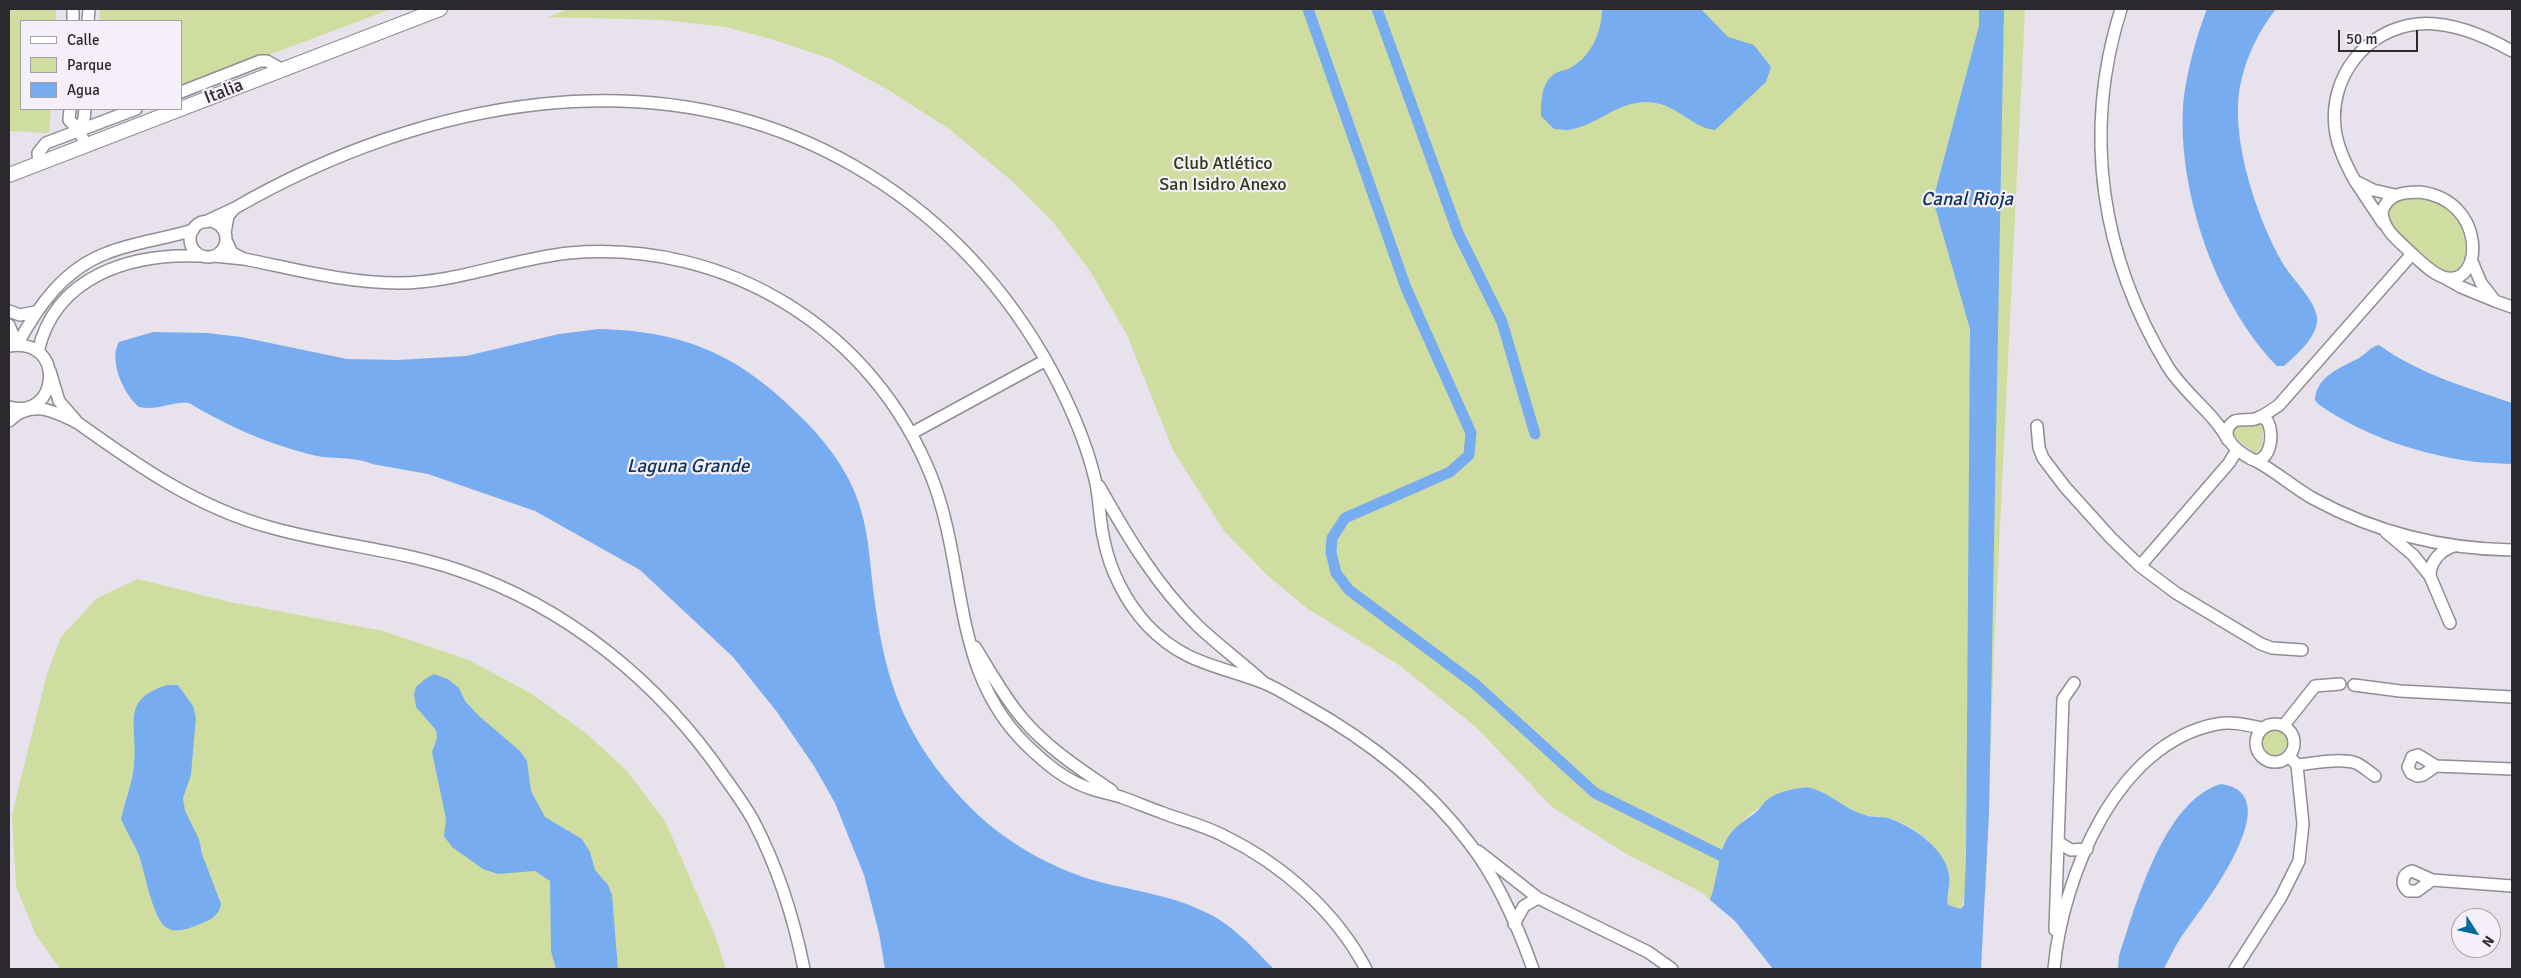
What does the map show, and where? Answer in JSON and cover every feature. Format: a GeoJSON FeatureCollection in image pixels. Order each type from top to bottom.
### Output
{"type":"FeatureCollection","features":[{"type":"Feature","properties":{"kind":"street","name":"Italia"},"geometry":{"type":"LineString","coordinates":[[182,109],[440,9]]}},
{"type":"Feature","properties":{"kind":"street"},"geometry":{"type":"LineString","coordinates":[[2121,9],[2106,73],[2101,122],[2101,166],[2110,230],[2129,289],[2151,337],[2182,387],[2210,415],[2237,450],[2326,505],[2382,529],[2454,546],[2512,550]]}},
{"type":"Feature","properties":{"kind":"street"},"geometry":{"type":"LineString","coordinates":[[2512,51],[2468,32],[2430,24],[2410,26],[2392,31],[2364,48],[2344,74],[2337,92],[2334,110],[2338,141],[2355,181],[2370,207],[2386,228],[2412,254],[2445,278],[2461,288],[2512,307]]}},
{"type":"Feature","properties":{"kind":"street"},"geometry":{"type":"LineString","coordinates":[[182,92],[260,61],[267,61],[283,70]]}},
{"type":"Feature","properties":{"kind":"street"},"geometry":{"type":"LineString","coordinates":[[13,346],[35,312],[53,290],[88,262],[114,250],[193,230],[204,222],[291,178],[352,151],[400,134],[457,118],[551,102],[598,100],[687,106],[740,118],[805,141],[873,177],[908,202],[937,226],[988,277],[1046,360],[1073,416],[1095,479],[1125,532],[1140,556],[1177,603],[1199,627],[1266,683],[1326,717],[1382,755],[1422,792],[1472,845],[1538,898],[1648,952],[1672,969]]}},
{"type":"Feature","properties":{"kind":"street"},"geometry":{"type":"LineString","coordinates":[[70,110],[69,120],[79,130],[86,146]]}},
{"type":"Feature","properties":{"kind":"street"},"geometry":{"type":"LineString","coordinates":[[79,130],[84,119],[85,110]]}},
{"type":"Feature","properties":{"kind":"street"},"geometry":{"type":"LineString","coordinates":[[38,164],[40,147],[133,110]]}},
{"type":"Feature","properties":{"kind":"street","name":"Italia"},"geometry":{"type":"LineString","coordinates":[[9,175],[179,110]]}},
{"type":"Feature","properties":{"kind":"street"},"geometry":{"type":"LineString","coordinates":[[2355,181],[2373,190],[2395,195],[2412,192],[2430,193],[2455,206],[2470,229],[2471,258],[2481,283],[2495,301]]}},
{"type":"Feature","properties":{"kind":"street"},"geometry":{"type":"LineString","coordinates":[[2386,228],[2382,219],[2384,206],[2395,195]]}},
{"type":"Feature","properties":{"kind":"street"},"geometry":{"type":"LineString","coordinates":[[214,256],[223,250],[228,216],[235,208]]}},
{"type":"Feature","properties":{"kind":"street"},"geometry":{"type":"LineString","coordinates":[[204,222],[214,223],[226,236],[232,253],[244,259]]}},
{"type":"Feature","properties":{"kind":"street"},"geometry":{"type":"LineString","coordinates":[[193,230],[191,242],[196,253],[201,256]]}},
{"type":"Feature","properties":{"kind":"street"},"geometry":{"type":"LineString","coordinates":[[38,352],[48,323],[75,290],[90,279],[110,269],[145,258],[171,255],[244,259],[331,277],[400,283],[458,277],[533,258],[568,253],[611,252],[685,261],[738,277],[787,304],[821,327],[868,371],[891,400],[912,433],[933,480],[944,512],[957,591],[969,638],[986,688],[1000,715],[1017,736],[1057,771],[1080,785],[1120,796],[1211,830],[1262,857],[1292,879],[1319,905],[1341,931],[1366,969]]}},
{"type":"Feature","properties":{"kind":"street"},"geometry":{"type":"LineString","coordinates":[[2210,415],[2235,421],[2259,417],[2279,405],[2412,254]]}},
{"type":"Feature","properties":{"kind":"street"},"geometry":{"type":"LineString","coordinates":[[2445,278],[2453,278],[2464,273],[2471,258]]}},
{"type":"Feature","properties":{"kind":"street"},"geometry":{"type":"LineString","coordinates":[[9,311],[20,315],[35,312]]}},
{"type":"Feature","properties":{"kind":"street"},"geometry":{"type":"LineString","coordinates":[[9,326],[13,346]]}},
{"type":"Feature","properties":{"kind":"street"},"geometry":{"type":"LineString","coordinates":[[13,346],[25,346],[38,352],[50,371],[53,388],[59,401],[78,423]]}},
{"type":"Feature","properties":{"kind":"street"},"geometry":{"type":"LineString","coordinates":[[912,433],[1046,360]]}},
{"type":"Feature","properties":{"kind":"street"},"geometry":{"type":"LineString","coordinates":[[9,421],[26,408],[35,404],[48,390],[50,371]]}},
{"type":"Feature","properties":{"kind":"street"},"geometry":{"type":"LineString","coordinates":[[2278,474],[2270,451],[2270,426],[2279,405]]}},
{"type":"Feature","properties":{"kind":"street"},"geometry":{"type":"LineString","coordinates":[[9,407],[49,411],[78,423],[164,482],[196,500],[237,518],[307,537],[406,555],[458,570],[525,598],[576,628],[606,650],[655,693],[680,719],[716,764],[750,814],[782,886],[804,969]]}},
{"type":"Feature","properties":{"kind":"street"},"geometry":{"type":"LineString","coordinates":[[2259,417],[2266,419],[2270,426]]}},
{"type":"Feature","properties":{"kind":"street"},"geometry":{"type":"LineString","coordinates":[[2228,440],[2229,427],[2235,421]]}},
{"type":"Feature","properties":{"kind":"street"},"geometry":{"type":"LineString","coordinates":[[2036,426],[2039,448],[2043,458],[2065,487],[2140,566],[2199,608],[2261,644],[2272,648],[2302,650]]}},
{"type":"Feature","properties":{"kind":"street"},"geometry":{"type":"LineString","coordinates":[[2140,566],[2229,464],[2237,450]]}},
{"type":"Feature","properties":{"kind":"street"},"geometry":{"type":"LineString","coordinates":[[2256,461],[2266,458],[2270,451]]}},
{"type":"Feature","properties":{"kind":"street"},"geometry":{"type":"LineString","coordinates":[[1095,479],[1104,542],[1122,590],[1145,622],[1170,646],[1189,657],[1211,667],[1266,683]]}},
{"type":"Feature","properties":{"kind":"street"},"geometry":{"type":"LineString","coordinates":[[2382,529],[2412,555],[2430,576],[2450,623]]}},
{"type":"Feature","properties":{"kind":"street"},"geometry":{"type":"LineString","coordinates":[[1104,542],[1114,532],[1125,532]]}},
{"type":"Feature","properties":{"kind":"street"},"geometry":{"type":"LineString","coordinates":[[2430,576],[2436,558],[2446,548],[2454,546]]}},
{"type":"Feature","properties":{"kind":"street"},"geometry":{"type":"LineString","coordinates":[[969,638],[1022,717],[1033,729],[1056,752],[1120,796]]}},
{"type":"Feature","properties":{"kind":"street"},"geometry":{"type":"LineString","coordinates":[[1211,667],[1223,661],[1225,656],[1224,648]]}},
{"type":"Feature","properties":{"kind":"street"},"geometry":{"type":"LineString","coordinates":[[2054,964],[2063,699],[2074,683]]}},
{"type":"Feature","properties":{"kind":"street"},"geometry":{"type":"LineString","coordinates":[[2284,726],[2315,686],[2340,684]]}},
{"type":"Feature","properties":{"kind":"street"},"geometry":{"type":"LineString","coordinates":[[2354,685],[2400,691],[2512,697]]}},
{"type":"Feature","properties":{"kind":"street"},"geometry":{"type":"LineString","coordinates":[[2054,964],[2071,890],[2087,849],[2111,802],[2130,778],[2154,753],[2183,734],[2217,724],[2244,724],[2262,728],[2273,724],[2284,726],[2294,739],[2294,745],[2289,756],[2278,762],[2272,762],[2261,756],[2256,745],[2256,739],[2262,728]]}},
{"type":"Feature","properties":{"kind":"street"},"geometry":{"type":"LineString","coordinates":[[2235,969],[2281,898],[2299,861],[2303,824],[2297,765],[2289,756]]}},
{"type":"Feature","properties":{"kind":"street"},"geometry":{"type":"LineString","coordinates":[[2297,765],[2318,762],[2349,762],[2363,767],[2375,776]]}},
{"type":"Feature","properties":{"kind":"street"},"geometry":{"type":"LineString","coordinates":[[2436,766],[2512,769]]}},
{"type":"Feature","properties":{"kind":"street"},"geometry":{"type":"LineString","coordinates":[[2058,842],[2071,850],[2087,849]]}},
{"type":"Feature","properties":{"kind":"street"},"geometry":{"type":"LineString","coordinates":[[1472,845],[1514,924],[1533,969]]}},
{"type":"Feature","properties":{"kind":"street"},"geometry":{"type":"LineString","coordinates":[[2432,880],[2512,886]]}},
{"type":"Feature","properties":{"kind":"street"},"geometry":{"type":"LineString","coordinates":[[1514,924],[1524,906],[1538,898]]}},
{"type":"Feature","properties":{"kind":"green space"},"geometry":{"type":"Polygon","coordinates":[[[9,9],[56,9],[56,20],[20,20],[20,110],[51,110],[49,133],[9,131],[9,9]]]}},
{"type":"Feature","properties":{"kind":"green space"},"geometry":{"type":"Polygon","coordinates":[[[100,9],[391,9],[182,88],[182,20],[99,20],[100,9]]]}},
{"type":"Feature","properties":{"kind":"green space","name":"Club Atlético San Isidro Anexo"},"geometry":{"type":"Polygon","coordinates":[[[567,9],[2025,9],[1994,650],[1986,891],[1982,886],[1969,882],[1961,909],[1948,905],[1949,875],[1946,865],[1935,847],[1926,839],[1898,821],[1857,813],[1823,793],[1808,788],[1786,791],[1773,798],[1749,816],[1730,836],[1724,845],[1721,864],[1710,900],[1703,893],[1628,855],[1552,807],[1477,728],[1399,665],[1308,609],[1268,576],[1224,531],[1173,450],[1127,335],[1090,271],[1052,221],[1012,181],[949,129],[887,89],[831,59],[771,39],[725,27],[665,20],[548,17],[567,9]]]}},
{"type":"Feature","properties":{"kind":"green space"},"geometry":{"type":"Polygon","coordinates":[[[2410,195],[2433,199],[2450,211],[2457,220],[2465,240],[2466,250],[2464,260],[2458,269],[2445,272],[2412,248],[2387,222],[2386,208],[2390,203],[2410,195]]]}},
{"type":"Feature","properties":{"kind":"green space"},"geometry":{"type":"Polygon","coordinates":[[[2258,422],[2263,426],[2262,449],[2255,453],[2234,437],[2233,429],[2238,425],[2258,422]]]}},
{"type":"Feature","properties":{"kind":"green space"},"geometry":{"type":"Polygon","coordinates":[[[138,579],[225,601],[383,631],[469,660],[532,694],[587,734],[627,771],[665,821],[715,935],[726,969],[60,969],[36,935],[16,887],[12,815],[47,674],[61,637],[97,598],[138,579]]]}},
{"type":"Feature","properties":{"kind":"green space"},"geometry":{"type":"Polygon","coordinates":[[[2275,730],[2284,734],[2288,743],[2284,752],[2275,756],[2266,752],[2262,743],[2266,734],[2275,730]]]}},
{"type":"Feature","properties":{"kind":"water"},"geometry":{"type":"Polygon","coordinates":[[[1602,9],[1701,9],[1728,37],[1754,45],[1771,67],[1766,82],[1715,130],[1699,125],[1658,103],[1648,102],[1628,105],[1573,129],[1554,129],[1541,116],[1542,94],[1546,84],[1554,74],[1568,69],[1589,51],[1600,26],[1602,9]]]}},
{"type":"Feature","properties":{"kind":"water","name":"Canal Rioja"},"geometry":{"type":"Polygon","coordinates":[[[1979,9],[2004,9],[1989,813],[1981,969],[1773,969],[1735,921],[1710,900],[1727,839],[1737,827],[1757,811],[1768,799],[1783,792],[1811,788],[1818,790],[1858,813],[1888,818],[1910,828],[1935,848],[1946,865],[1949,875],[1948,905],[1961,909],[1964,905],[1970,329],[1933,200],[1979,26],[1979,9]]]}},
{"type":"Feature","properties":{"kind":"water"},"geometry":{"type":"Polygon","coordinates":[[[2207,9],[2276,9],[2261,30],[2245,67],[2239,93],[2238,125],[2245,166],[2265,228],[2282,262],[2312,303],[2317,317],[2315,331],[2311,338],[2284,366],[2277,366],[2256,341],[2236,312],[2206,246],[2187,176],[2183,141],[2183,108],[2192,58],[2207,9]]]}},
{"type":"Feature","properties":{"kind":"water","name":"Laguna Grande"},"geometry":{"type":"Polygon","coordinates":[[[599,329],[659,335],[710,351],[734,363],[757,378],[779,396],[829,448],[844,470],[856,494],[863,519],[880,633],[893,686],[902,711],[928,757],[966,803],[1011,841],[1045,861],[1100,882],[1178,901],[1213,916],[1241,937],[1274,969],[885,969],[879,933],[864,875],[835,803],[814,766],[777,712],[733,657],[640,570],[535,511],[428,474],[360,460],[323,457],[300,452],[219,420],[189,403],[177,403],[152,408],[139,407],[133,402],[123,386],[115,358],[119,342],[153,332],[207,333],[241,337],[347,359],[398,360],[466,356],[559,334],[599,329]]]}},
{"type":"Feature","properties":{"kind":"water"},"geometry":{"type":"Polygon","coordinates":[[[2379,345],[2427,372],[2512,403],[2512,464],[2462,460],[2424,452],[2369,433],[2334,415],[2318,404],[2315,400],[2316,392],[2331,373],[2379,345]]]}},
{"type":"Feature","properties":{"kind":"water"},"geometry":{"type":"Polygon","coordinates":[[[434,674],[448,679],[459,688],[465,701],[479,716],[520,751],[527,761],[531,791],[545,817],[582,839],[590,852],[595,870],[608,885],[612,895],[618,969],[556,969],[551,951],[550,881],[535,871],[498,874],[483,869],[452,847],[444,836],[446,819],[432,752],[437,738],[436,730],[416,707],[414,694],[416,687],[434,674]]]}},
{"type":"Feature","properties":{"kind":"water"},"geometry":{"type":"Polygon","coordinates":[[[168,685],[178,685],[193,706],[196,718],[191,775],[183,798],[185,811],[199,839],[202,854],[221,904],[218,912],[209,920],[182,930],[167,928],[157,915],[138,853],[121,819],[134,766],[134,716],[137,706],[142,698],[152,691],[168,685]]]}},
{"type":"Feature","properties":{"kind":"water"},"geometry":{"type":"Polygon","coordinates":[[[2221,784],[2241,792],[2248,809],[2245,831],[2234,856],[2220,881],[2178,942],[2164,969],[2118,969],[2119,956],[2143,884],[2168,832],[2183,811],[2201,794],[2221,784]]]}},
{"type":"Feature","properties":{"kind":"waterway"},"geometry":{"type":"LineString","coordinates":[[1308,9],[1406,288],[1471,433],[1469,455],[1450,472],[1345,518],[1332,538],[1331,552],[1336,573],[1349,590],[1475,684],[1595,793],[1722,856]]}},
{"type":"Feature","properties":{"kind":"waterway"},"geometry":{"type":"LineString","coordinates":[[1377,9],[1458,233],[1502,322],[1535,434]]}}]}
